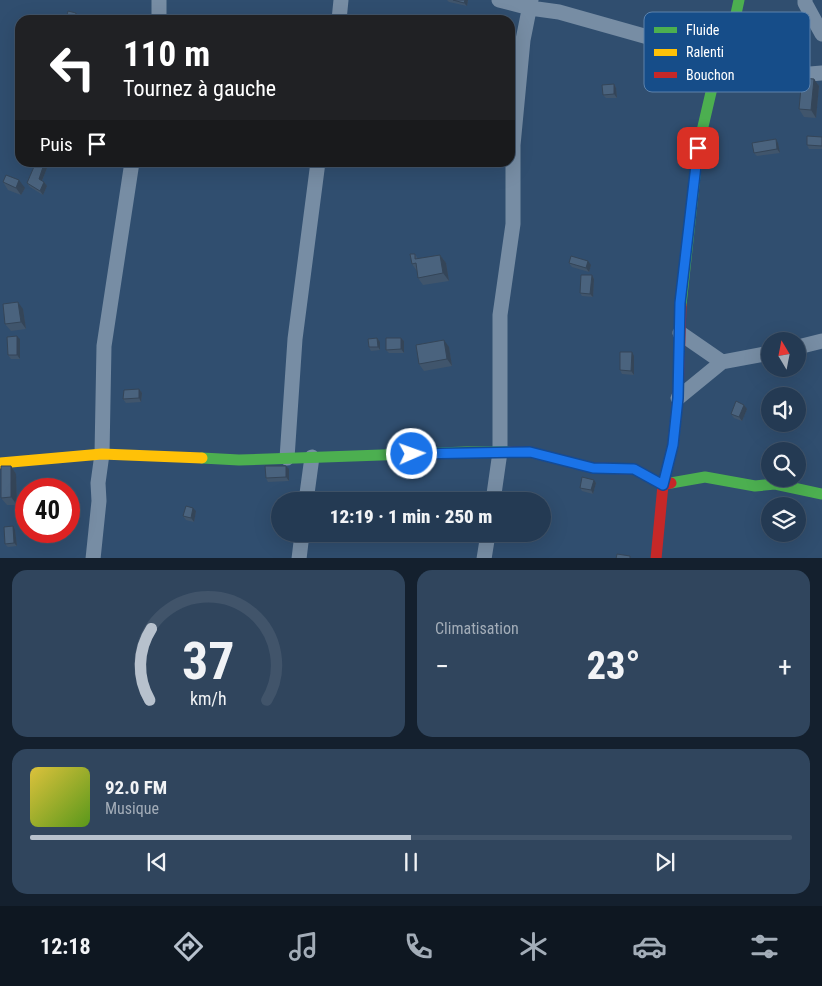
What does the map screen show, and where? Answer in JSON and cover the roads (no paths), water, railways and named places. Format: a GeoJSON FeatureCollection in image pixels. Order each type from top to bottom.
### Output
{"type":"FeatureCollection","features":[{"type":"Feature","properties":{"kind":"street"},"geometry":{"type":"LineString","coordinates":[[159,0],[159,15]]}},
{"type":"Feature","properties":{"kind":"street"},"geometry":{"type":"LineString","coordinates":[[340,15],[341,0]]}},
{"type":"Feature","properties":{"kind":"street"},"geometry":{"type":"LineString","coordinates":[[499,0],[530,4],[644,36]]}},
{"type":"Feature","properties":{"kind":"street"},"geometry":{"type":"LineString","coordinates":[[805,0],[822,34]]}},
{"type":"Feature","properties":{"kind":"street"},"geometry":{"type":"LineString","coordinates":[[515,133],[523,40],[530,4]]}},
{"type":"Feature","properties":{"kind":"street"},"geometry":{"type":"LineString","coordinates":[[656,558],[663,485],[673,445],[678,398],[680,303],[698,148],[711,92]]}},
{"type":"Feature","properties":{"kind":"street"},"geometry":{"type":"LineString","coordinates":[[92,558],[99,501],[98,483],[102,454],[104,346],[131,167]]}},
{"type":"Feature","properties":{"kind":"street"},"geometry":{"type":"LineString","coordinates":[[287,458],[295,339],[317,167]]}},
{"type":"Feature","properties":{"kind":"street"},"geometry":{"type":"LineString","coordinates":[[494,492],[500,452],[500,315],[512,224],[513,167]]}},
{"type":"Feature","properties":{"kind":"street"},"geometry":{"type":"LineString","coordinates":[[680,333],[722,362]]}},
{"type":"Feature","properties":{"kind":"street"},"geometry":{"type":"LineString","coordinates":[[806,345],[822,341]]}},
{"type":"Feature","properties":{"kind":"street"},"geometry":{"type":"LineString","coordinates":[[678,398],[722,362],[761,356]]}},
{"type":"Feature","properties":{"kind":"street"},"geometry":{"type":"LineString","coordinates":[[0,463],[102,454],[239,460],[466,452],[530,452],[593,468],[634,469],[663,485],[705,477],[755,486],[775,484],[822,494]]}},
{"type":"Feature","properties":{"kind":"street"},"geometry":{"type":"LineString","coordinates":[[307,492],[312,457]]}},
{"type":"Feature","properties":{"kind":"street"},"geometry":{"type":"LineString","coordinates":[[299,558],[301,542]]}},
{"type":"Feature","properties":{"kind":"street"},"geometry":{"type":"LineString","coordinates":[[484,558],[487,542]]}}]}
